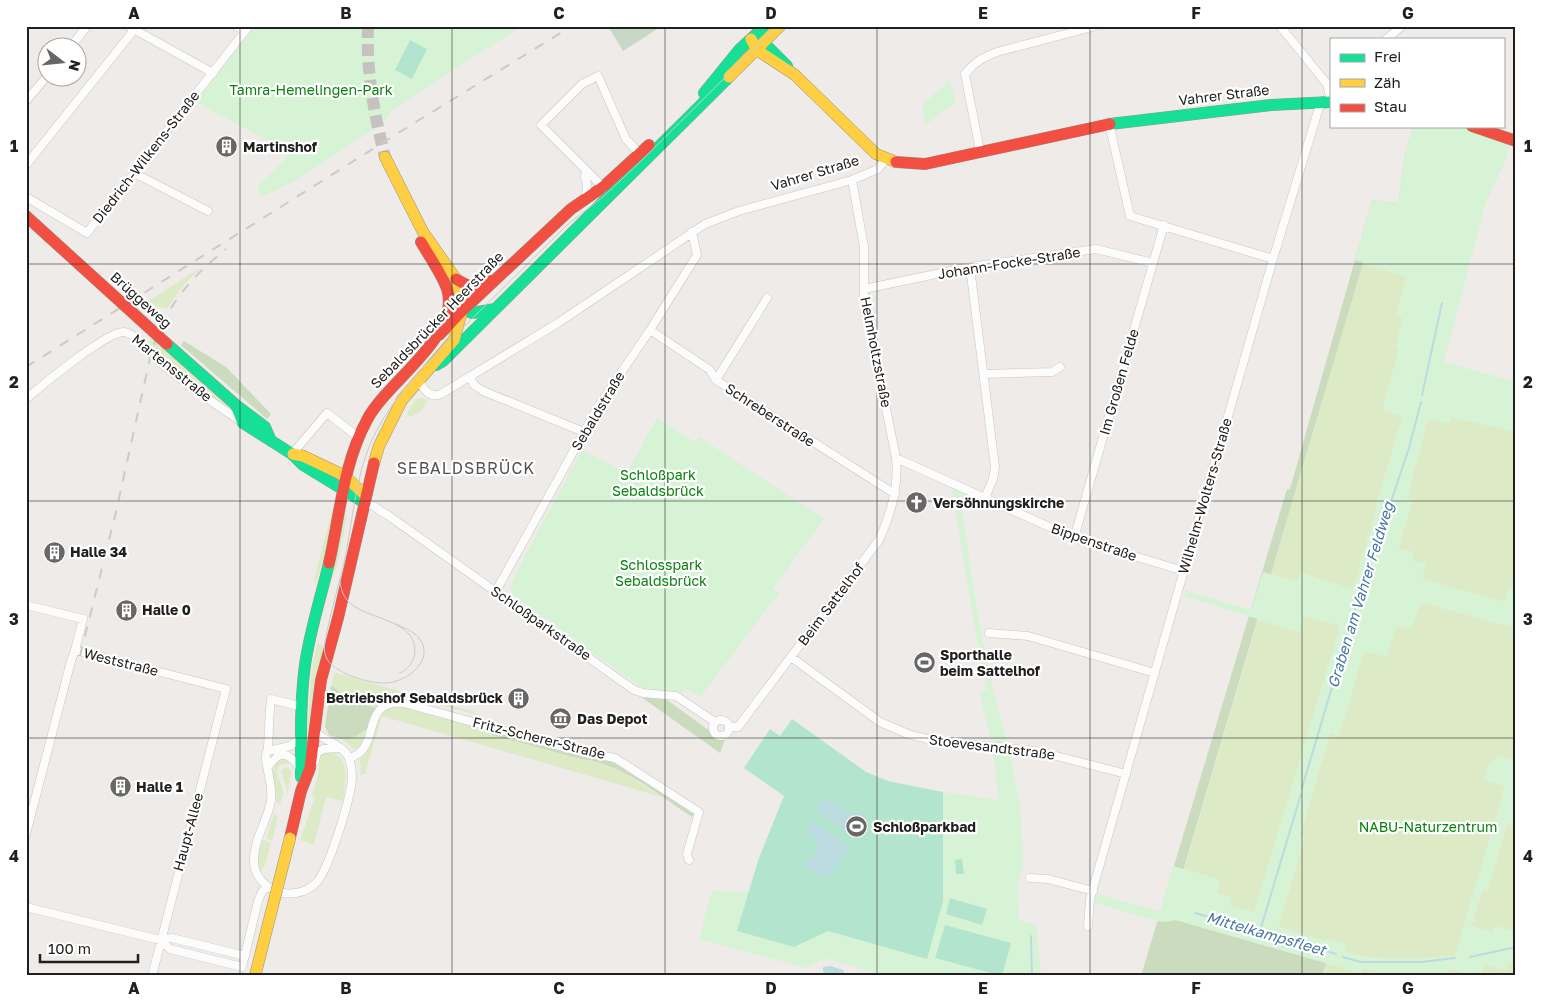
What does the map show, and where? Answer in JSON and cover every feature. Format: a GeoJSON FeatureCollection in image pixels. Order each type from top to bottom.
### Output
{"type":"FeatureCollection","features":[{"type":"Feature","properties":{"kind":"main road","name":"Sebaldsbrücker Heerstraße"},"geometry":{"type":"LineString","coordinates":[[760,47],[765,26]]}},
{"type":"Feature","properties":{"kind":"main road","name":"Sebaldsbrücker Heerstraße"},"geometry":{"type":"LineString","coordinates":[[306,769],[302,737],[308,648],[330,555],[345,476],[358,437],[370,413],[389,388],[439,335],[517,259],[571,209],[586,198],[607,191],[736,71],[780,26]]}},
{"type":"Feature","properties":{"kind":"main road","name":"Sebaldsbrücker Heerstraße"},"geometry":{"type":"LineString","coordinates":[[255,976],[315,732],[321,680],[368,502],[379,446],[402,400],[430,368],[443,361],[495,309],[640,154],[708,89],[740,50],[760,47]]}},
{"type":"Feature","properties":{"kind":"main road"},"geometry":{"type":"LineString","coordinates":[[760,47],[794,76],[876,154],[886,159]]}},
{"type":"Feature","properties":{"kind":"main road","name":"Vahrer Straße"},"geometry":{"type":"LineString","coordinates":[[886,159],[905,165],[925,164],[1109,124],[1271,105],[1327,102]]}},
{"type":"Feature","properties":{"kind":"main road"},"geometry":{"type":"LineString","coordinates":[[1478,128],[1516,140]]}},
{"type":"Feature","properties":{"kind":"main road"},"geometry":{"type":"LineString","coordinates":[[430,368],[454,340],[462,311],[461,296],[456,279],[423,232],[385,157],[398,200],[441,276],[449,298],[462,311],[473,313],[495,309]]}},
{"type":"Feature","properties":{"kind":"main road","name":"Brüggeweg"},"geometry":{"type":"LineString","coordinates":[[26,216],[236,405],[265,427],[271,441]]}},
{"type":"Feature","properties":{"kind":"main road"},"geometry":{"type":"LineString","coordinates":[[456,279],[469,287],[480,288],[507,262],[517,259]]}},
{"type":"Feature","properties":{"kind":"main road"},"geometry":{"type":"LineString","coordinates":[[439,335],[446,316],[449,298]]}},
{"type":"Feature","properties":{"kind":"main road","name":"Brüggeweg"},"geometry":{"type":"LineString","coordinates":[[236,405],[243,423],[292,454],[303,465],[342,490],[368,502]]}},
{"type":"Feature","properties":{"kind":"main road","name":"Brüggeweg"},"geometry":{"type":"LineString","coordinates":[[292,454],[303,456],[345,476],[368,502]]}},
{"type":"Feature","properties":{"kind":"street"},"geometry":{"type":"LineString","coordinates":[[78,38],[87,26]]}},
{"type":"Feature","properties":{"kind":"street"},"geometry":{"type":"LineString","coordinates":[[236,26],[247,29]]}},
{"type":"Feature","properties":{"kind":"street"},"geometry":{"type":"LineString","coordinates":[[980,151],[965,74],[971,66],[997,52],[1096,26]]}},
{"type":"Feature","properties":{"kind":"street"},"geometry":{"type":"LineString","coordinates":[[1280,26],[1329,83],[1327,102]]}},
{"type":"Feature","properties":{"kind":"street"},"geometry":{"type":"LineString","coordinates":[[1387,38],[1402,26]]}},
{"type":"Feature","properties":{"kind":"street"},"geometry":{"type":"LineString","coordinates":[[26,165],[131,28],[213,73]]}},
{"type":"Feature","properties":{"kind":"street","name":"Diedrich-Wilkens-Straße"},"geometry":{"type":"LineString","coordinates":[[26,197],[87,233],[247,29]]}},
{"type":"Feature","properties":{"kind":"street"},"geometry":{"type":"LineString","coordinates":[[607,191],[541,125],[582,84],[598,76],[626,139],[640,154]]}},
{"type":"Feature","properties":{"kind":"street"},"geometry":{"type":"LineString","coordinates":[[26,101],[38,87]]}},
{"type":"Feature","properties":{"kind":"street","name":"Wilhelm-Wolters-Straße"},"geometry":{"type":"LineString","coordinates":[[1088,926],[1089,904],[1092,892],[1273,259],[1327,102]]}},
{"type":"Feature","properties":{"kind":"street"},"geometry":{"type":"LineString","coordinates":[[1109,124],[1130,216],[1273,259]]}},
{"type":"Feature","properties":{"kind":"street","name":"Vahrer Straße"},"geometry":{"type":"LineString","coordinates":[[418,380],[428,393],[436,396],[441,394],[558,323],[692,232],[739,211],[852,180],[878,169],[886,159]]}},
{"type":"Feature","properties":{"kind":"street"},"geometry":{"type":"LineString","coordinates":[[586,171],[585,177],[588,184],[586,198]]}},
{"type":"Feature","properties":{"kind":"street"},"geometry":{"type":"LineString","coordinates":[[134,173],[208,211]]}},
{"type":"Feature","properties":{"kind":"street","name":"Helmholtzstraße"},"geometry":{"type":"LineString","coordinates":[[852,180],[864,246],[864,299],[896,458],[898,474],[895,494]]}},
{"type":"Feature","properties":{"kind":"street","name":"Im Großen Felde"},"geometry":{"type":"LineString","coordinates":[[1074,538],[1164,225]]}},
{"type":"Feature","properties":{"kind":"street","name":"Sebaldstraße"},"geometry":{"type":"LineString","coordinates":[[496,591],[598,406],[650,330],[696,255],[692,232]]}},
{"type":"Feature","properties":{"kind":"street","name":"Johann-Focke-Straße"},"geometry":{"type":"LineString","coordinates":[[864,289],[970,267],[1096,249],[1153,263]]}},
{"type":"Feature","properties":{"kind":"street"},"geometry":{"type":"LineString","coordinates":[[970,267],[995,468],[993,479],[984,498]]}},
{"type":"Feature","properties":{"kind":"street"},"geometry":{"type":"LineString","coordinates":[[716,380],[767,298]]}},
{"type":"Feature","properties":{"kind":"street","name":"Schreberstraße"},"geometry":{"type":"LineString","coordinates":[[650,330],[710,370],[716,380],[895,494]]}},
{"type":"Feature","properties":{"kind":"street","name":"Martensstraße"},"geometry":{"type":"LineString","coordinates":[[26,398],[70,363],[108,338],[125,332],[135,338],[158,361],[243,423]]}},
{"type":"Feature","properties":{"kind":"street"},"geometry":{"type":"LineString","coordinates":[[984,374],[1052,372],[1060,367]]}},
{"type":"Feature","properties":{"kind":"street"},"geometry":{"type":"LineString","coordinates":[[470,377],[474,385],[484,391],[584,432]]}},
{"type":"Feature","properties":{"kind":"street"},"geometry":{"type":"LineString","coordinates":[[292,454],[327,414],[358,437]]}},
{"type":"Feature","properties":{"kind":"street","name":"Bippenstraße"},"geometry":{"type":"LineString","coordinates":[[896,458],[1074,538],[1184,571]]}},
{"type":"Feature","properties":{"kind":"street","name":"Beim Sattelhof"},"geometry":{"type":"LineString","coordinates":[[730,727],[738,727],[879,540],[887,522],[895,494]]}},
{"type":"Feature","properties":{"kind":"street","name":"Schloßparkstraße"},"geometry":{"type":"LineString","coordinates":[[368,502],[634,690],[644,693],[676,696],[716,722]]}},
{"type":"Feature","properties":{"kind":"street","name":"Weststraße"},"geometry":{"type":"LineString","coordinates":[[26,605],[83,619],[75,650],[226,689]]}},
{"type":"Feature","properties":{"kind":"street"},"geometry":{"type":"LineString","coordinates":[[989,633],[1028,636],[1155,673]]}},
{"type":"Feature","properties":{"kind":"street"},"geometry":{"type":"LineString","coordinates":[[26,834],[75,650]]}},
{"type":"Feature","properties":{"kind":"street","name":"Stoevesandtstraße"},"geometry":{"type":"LineString","coordinates":[[790,657],[880,722],[908,734],[935,741],[1037,751],[1126,774]]}},
{"type":"Feature","properties":{"kind":"street","name":"Haupt-Allee"},"geometry":{"type":"LineString","coordinates":[[152,976],[226,689]]}},
{"type":"Feature","properties":{"kind":"street"},"geometry":{"type":"LineString","coordinates":[[303,707],[271,699],[266,761],[271,801],[258,837],[254,863],[259,877],[268,886],[282,893],[293,894],[303,892],[316,882],[325,870],[337,836],[352,780],[352,769],[345,751],[323,739],[315,732]]}},
{"type":"Feature","properties":{"kind":"street","name":"Fritz-Scherer-Straße"},"geometry":{"type":"LineString","coordinates":[[348,758],[356,756],[366,745],[375,714],[382,706],[392,702],[404,703],[581,752],[615,758],[699,812],[687,854],[689,860]]}},
{"type":"Feature","properties":{"kind":"street"},"geometry":{"type":"LineString","coordinates":[[724,720],[728,722],[730,727],[727,734],[720,736],[715,732],[713,729],[716,722],[724,720]]}},
{"type":"Feature","properties":{"kind":"street"},"geometry":{"type":"LineString","coordinates":[[268,751],[290,746],[302,737]]}},
{"type":"Feature","properties":{"kind":"street"},"geometry":{"type":"LineString","coordinates":[[268,767],[279,756],[286,754],[306,769],[314,765],[317,753],[323,749],[340,748]]}},
{"type":"Feature","properties":{"kind":"street"},"geometry":{"type":"LineString","coordinates":[[1030,878],[1048,879],[1092,892]]}},
{"type":"Feature","properties":{"kind":"street"},"geometry":{"type":"LineString","coordinates":[[160,940],[170,949],[242,966],[258,901],[262,892],[268,886]]}},
{"type":"Feature","properties":{"kind":"street"},"geometry":{"type":"LineString","coordinates":[[26,907],[160,940],[172,938],[245,956]]}},
{"type":"Feature","properties":{"kind":"green space","name":"Tamra-Hemelingen-Park"},"geometry":{"type":"Polygon","coordinates":[[[255,26],[522,26],[392,110],[382,124],[298,179],[264,196],[259,193],[258,186],[284,160],[288,151],[196,102],[255,26]]]}},
{"type":"Feature","properties":{"kind":"green space"},"geometry":{"type":"Polygon","coordinates":[[[608,26],[662,26],[623,51],[608,26]]]}},
{"type":"Feature","properties":{"kind":"green space"},"geometry":{"type":"Polygon","coordinates":[[[410,40],[427,49],[412,79],[395,70],[410,40]]]}},
{"type":"Feature","properties":{"kind":"green space"},"geometry":{"type":"Polygon","coordinates":[[[950,80],[956,102],[925,125],[923,104],[950,80]]]}},
{"type":"Feature","properties":{"kind":"green space"},"geometry":{"type":"Polygon","coordinates":[[[1412,128],[1463,128],[1511,141],[1506,159],[1485,205],[1444,362],[1516,382],[1516,432],[1452,417],[1449,424],[1428,419],[1407,498],[1413,500],[1398,548],[1414,553],[1412,560],[1426,564],[1422,579],[1505,602],[1509,588],[1516,590],[1516,628],[1421,602],[1411,630],[1397,626],[1387,657],[1364,651],[1339,736],[1329,733],[1300,835],[1305,836],[1278,927],[1327,941],[1328,939],[1346,944],[1344,952],[1358,955],[1399,959],[1455,956],[1505,786],[1484,780],[1489,763],[1500,756],[1516,761],[1516,827],[1507,825],[1487,892],[1481,890],[1471,926],[1492,933],[1495,926],[1516,932],[1516,963],[1509,962],[1506,970],[1484,964],[1481,976],[1449,968],[1446,976],[1390,976],[1363,968],[1361,973],[1176,920],[1157,921],[1095,903],[1098,894],[1160,912],[1173,866],[1220,880],[1217,893],[1231,897],[1230,906],[1254,912],[1340,626],[1304,616],[1299,632],[1184,596],[1186,591],[1251,610],[1263,572],[1297,582],[1300,573],[1353,589],[1403,416],[1383,410],[1399,349],[1396,348],[1403,318],[1396,316],[1407,277],[1355,260],[1372,200],[1398,203],[1405,155],[1412,128]]]}},
{"type":"Feature","properties":{"kind":"green space"},"geometry":{"type":"Polygon","coordinates":[[[1413,128],[1399,226],[1376,219],[1169,918],[1326,963],[1322,976],[1141,976],[1287,489],[1290,489],[1372,200],[1398,203],[1405,155],[1413,128]]]}},
{"type":"Feature","properties":{"kind":"green space"},"geometry":{"type":"Polygon","coordinates":[[[1363,263],[1407,277],[1396,315],[1403,318],[1396,347],[1399,349],[1383,409],[1403,416],[1353,589],[1301,573],[1297,582],[1271,574],[1363,263]]]}},
{"type":"Feature","properties":{"kind":"green space"},"geometry":{"type":"Polygon","coordinates":[[[198,269],[167,309],[156,308],[146,312],[141,306],[198,269]]]}},
{"type":"Feature","properties":{"kind":"green space"},"geometry":{"type":"Polygon","coordinates":[[[152,338],[228,407],[146,344],[152,338]]]}},
{"type":"Feature","properties":{"kind":"green space"},"geometry":{"type":"Polygon","coordinates":[[[184,341],[226,367],[271,414],[267,419],[181,345],[184,341]]]}},
{"type":"Feature","properties":{"kind":"green space"},"geometry":{"type":"Polygon","coordinates":[[[416,399],[428,400],[422,410],[410,417],[407,413],[416,399]]]}},
{"type":"Feature","properties":{"kind":"green space"},"geometry":{"type":"Polygon","coordinates":[[[1452,417],[1516,432],[1516,590],[1509,588],[1505,602],[1422,579],[1411,560],[1413,552],[1398,548],[1413,500],[1407,498],[1428,418],[1452,417]]]}},
{"type":"Feature","properties":{"kind":"green space","name":"Schlosspark Sebaldsbrück"},"geometry":{"type":"Polygon","coordinates":[[[657,418],[695,442],[699,437],[824,519],[773,588],[779,593],[700,697],[686,688],[681,693],[664,693],[649,690],[638,685],[511,594],[512,583],[582,450],[627,473],[657,418]]]}},
{"type":"Feature","properties":{"kind":"green space"},"geometry":{"type":"Polygon","coordinates":[[[952,488],[974,498],[961,499],[985,651],[1007,740],[1003,745],[992,744],[979,691],[987,690],[952,488]]]}},
{"type":"Feature","properties":{"kind":"green space"},"geometry":{"type":"Polygon","coordinates":[[[333,506],[331,532],[315,582],[314,580],[333,506]]]}},
{"type":"Feature","properties":{"kind":"green space"},"geometry":{"type":"Polygon","coordinates":[[[341,510],[347,515],[338,562],[332,580],[341,510]]]}},
{"type":"Feature","properties":{"kind":"green space","name":"NABU-Naturzentrum"},"geometry":{"type":"Polygon","coordinates":[[[1420,602],[1516,628],[1516,761],[1500,756],[1489,763],[1484,780],[1505,786],[1455,956],[1399,959],[1358,955],[1344,952],[1346,944],[1328,939],[1327,942],[1278,927],[1305,837],[1300,835],[1330,733],[1339,736],[1364,650],[1397,626],[1420,602]]]}},
{"type":"Feature","properties":{"kind":"green space"},"geometry":{"type":"Polygon","coordinates":[[[1304,615],[1341,626],[1254,913],[1229,906],[1216,893],[1220,880],[1184,869],[1258,620],[1299,632],[1304,615]]]}},
{"type":"Feature","properties":{"kind":"green space"},"geometry":{"type":"Polygon","coordinates":[[[317,644],[322,645],[324,656],[306,750],[311,676],[317,644]]]}},
{"type":"Feature","properties":{"kind":"green space"},"geometry":{"type":"Polygon","coordinates":[[[335,672],[475,712],[474,714],[400,694],[397,699],[381,704],[376,708],[357,702],[331,686],[335,672]]]}},
{"type":"Feature","properties":{"kind":"green space"},"geometry":{"type":"Polygon","coordinates":[[[331,686],[357,702],[376,708],[368,728],[350,739],[341,739],[329,735],[325,726],[331,686]]]}},
{"type":"Feature","properties":{"kind":"green space"},"geometry":{"type":"Polygon","coordinates":[[[637,694],[667,700],[714,734],[725,739],[720,753],[637,694]]]}},
{"type":"Feature","properties":{"kind":"green space"},"geometry":{"type":"Polygon","coordinates":[[[401,705],[490,729],[581,759],[603,764],[623,773],[662,797],[382,716],[365,774],[361,775],[360,760],[367,752],[379,715],[387,708],[401,705]]]}},
{"type":"Feature","properties":{"kind":"green space"},"geometry":{"type":"Polygon","coordinates":[[[792,719],[866,772],[888,781],[921,789],[999,800],[993,752],[1010,754],[1020,806],[1022,841],[1023,866],[1017,884],[1019,920],[1036,925],[1041,973],[1038,976],[888,976],[825,958],[806,968],[699,939],[712,891],[748,892],[759,858],[784,796],[744,768],[770,729],[780,736],[792,719]]]}},
{"type":"Feature","properties":{"kind":"green space","name":"Schloßparkbad"},"geometry":{"type":"Polygon","coordinates":[[[792,719],[866,772],[888,781],[943,792],[943,901],[927,959],[828,931],[794,947],[737,931],[759,858],[784,796],[744,768],[770,729],[780,736],[792,719]]]}},
{"type":"Feature","properties":{"kind":"green space"},"geometry":{"type":"Polygon","coordinates":[[[368,728],[364,741],[357,748],[354,749],[343,740],[352,738],[368,728]]]}},
{"type":"Feature","properties":{"kind":"green space"},"geometry":{"type":"Polygon","coordinates":[[[490,729],[611,761],[694,814],[692,817],[625,773],[596,762],[492,735],[490,729]]]}},
{"type":"Feature","properties":{"kind":"green space"},"geometry":{"type":"Polygon","coordinates":[[[332,752],[342,761],[344,767],[343,801],[326,797],[314,845],[300,840],[315,797],[312,796],[318,775],[320,755],[332,752]]]}},
{"type":"Feature","properties":{"kind":"green space"},"geometry":{"type":"Polygon","coordinates":[[[282,758],[290,760],[288,763],[279,766],[277,773],[283,793],[280,804],[277,803],[273,772],[275,763],[282,758]]]}},
{"type":"Feature","properties":{"kind":"green space"},"geometry":{"type":"Polygon","coordinates":[[[288,767],[291,774],[287,797],[287,790],[281,771],[288,767]]]}},
{"type":"Feature","properties":{"kind":"green space"},"geometry":{"type":"Polygon","coordinates":[[[274,814],[278,816],[272,841],[266,838],[274,814]]]}},
{"type":"Feature","properties":{"kind":"green space"},"geometry":{"type":"Polygon","coordinates":[[[1507,825],[1516,827],[1516,932],[1495,926],[1493,933],[1471,926],[1482,890],[1487,891],[1507,825]]]}},
{"type":"Feature","properties":{"kind":"green space"},"geometry":{"type":"Polygon","coordinates":[[[263,840],[271,843],[261,872],[258,856],[263,840]]]}},
{"type":"Feature","properties":{"kind":"green space"},"geometry":{"type":"Polygon","coordinates":[[[962,859],[964,874],[956,874],[955,860],[962,859]]]}},
{"type":"Feature","properties":{"kind":"green space"},"geometry":{"type":"Polygon","coordinates":[[[950,898],[987,909],[982,925],[946,914],[950,898]]]}},
{"type":"Feature","properties":{"kind":"green space"},"geometry":{"type":"Polygon","coordinates":[[[945,925],[1011,943],[1002,976],[935,958],[945,925]]]}},
{"type":"Feature","properties":{"kind":"green space"},"geometry":{"type":"Polygon","coordinates":[[[1509,961],[1516,963],[1516,976],[1481,976],[1484,964],[1506,970],[1509,961]]]}},
{"type":"Feature","properties":{"kind":"green space"},"geometry":{"type":"Polygon","coordinates":[[[1326,963],[1360,973],[1363,967],[1390,976],[1322,976],[1326,963]]]}},
{"type":"Feature","properties":{"kind":"green space"},"geometry":{"type":"Polygon","coordinates":[[[1449,968],[1476,976],[1446,976],[1449,968]]]}},
{"type":"Feature","properties":{"kind":"water"},"geometry":{"type":"Polygon","coordinates":[[[825,797],[851,816],[858,811],[867,815],[865,826],[856,839],[820,815],[816,810],[825,797]]]}},
{"type":"Feature","properties":{"kind":"water"},"geometry":{"type":"Polygon","coordinates":[[[811,819],[849,847],[827,878],[803,866],[805,862],[814,858],[819,848],[815,837],[806,832],[811,819]]]}},
{"type":"Feature","properties":{"kind":"water"},"geometry":{"type":"Polygon","coordinates":[[[831,966],[843,970],[845,976],[828,976],[823,972],[823,967],[831,966]]]}},
{"type":"Feature","properties":{"kind":"waterway","name":"Graben am Vahrer Feldweg"},"geometry":{"type":"LineString","coordinates":[[1422,395],[1442,303]]}},
{"type":"Feature","properties":{"kind":"waterway","name":"Graben am Vahrer Feldweg"},"geometry":{"type":"LineString","coordinates":[[1302,788],[1357,603],[1409,448],[1421,402]]}},
{"type":"Feature","properties":{"kind":"waterway","name":"Graben am Vahrer Feldweg"},"geometry":{"type":"LineString","coordinates":[[1260,931],[1301,794]]}},
{"type":"Feature","properties":{"kind":"waterway","name":"Mittelkampsfleet"},"geometry":{"type":"LineString","coordinates":[[1195,913],[1336,954]]}},
{"type":"Feature","properties":{"kind":"waterway"},"geometry":{"type":"LineString","coordinates":[[1031,936],[1032,976]]}},
{"type":"Feature","properties":{"kind":"waterway","name":"Mittelkampsfleet"},"geometry":{"type":"LineString","coordinates":[[1470,957],[1516,947]]}},
{"type":"Feature","properties":{"kind":"waterway","name":"Mittelkampsfleet"},"geometry":{"type":"LineString","coordinates":[[1343,957],[1361,962],[1421,962],[1455,958]]}},
{"type":"Feature","properties":{"kind":"tunnel"},"geometry":{"type":"LineString","coordinates":[[368,26],[368,59],[372,92],[377,125],[385,157]]}},
{"type":"Feature","properties":{"kind":"tram line"},"geometry":{"type":"LineString","coordinates":[[396,624],[414,633],[419,638],[424,654],[422,662],[417,668],[402,679],[386,683],[371,682],[343,673],[330,663],[326,657],[324,648],[327,631],[346,553],[362,469],[371,442],[388,412],[423,367],[567,225],[604,196],[639,163],[777,26]]}},
{"type":"Feature","properties":{"kind":"tram line"},"geometry":{"type":"LineString","coordinates":[[340,582],[343,594],[350,603],[358,609],[400,626],[408,633],[413,641],[415,652],[412,662],[400,673]]}},
{"type":"Feature","properties":{"kind":"railway"},"geometry":{"type":"LineString","coordinates":[[26,367],[572,26]]}},
{"type":"Feature","properties":{"kind":"railway"},"geometry":{"type":"LineString","coordinates":[[80,656],[115,516],[151,354],[157,337],[163,322],[180,295],[201,271],[226,249]]}},
{"type":"Feature","properties":{"kind":"traffic: fast"},"geometry":{"type":"LineString","coordinates":[[704,93],[739,50],[765,26]]}},
{"type":"Feature","properties":{"kind":"traffic: fast"},"geometry":{"type":"LineString","coordinates":[[758,41],[764,43],[787,66]]}},
{"type":"Feature","properties":{"kind":"traffic: fast"},"geometry":{"type":"LineString","coordinates":[[436,365],[443,361],[729,77]]}},
{"type":"Feature","properties":{"kind":"traffic: fast"},"geometry":{"type":"LineString","coordinates":[[1110,124],[1271,105],[1330,102]]}},
{"type":"Feature","properties":{"kind":"traffic: fast"},"geometry":{"type":"LineString","coordinates":[[459,308],[472,313],[495,309]]}},
{"type":"Feature","properties":{"kind":"traffic: fast"},"geometry":{"type":"LineString","coordinates":[[167,344],[236,405],[265,427],[271,441]]}},
{"type":"Feature","properties":{"kind":"traffic: fast"},"geometry":{"type":"LineString","coordinates":[[236,405],[243,423],[292,454],[303,465],[365,503]]}},
{"type":"Feature","properties":{"kind":"traffic: fast"},"geometry":{"type":"LineString","coordinates":[[301,777],[303,679],[307,652],[329,563]]}},
{"type":"Feature","properties":{"kind":"traffic: slow"},"geometry":{"type":"LineString","coordinates":[[729,77],[780,26]]}},
{"type":"Feature","properties":{"kind":"traffic: slow"},"geometry":{"type":"LineString","coordinates":[[751,39],[757,50],[795,75],[876,154],[896,162]]}},
{"type":"Feature","properties":{"kind":"traffic: slow"},"geometry":{"type":"LineString","coordinates":[[374,463],[379,446],[402,400],[454,340],[462,311],[461,296],[456,279],[423,232],[385,157]]}},
{"type":"Feature","properties":{"kind":"traffic: slow"},"geometry":{"type":"LineString","coordinates":[[293,454],[303,456],[345,476],[366,496]]}},
{"type":"Feature","properties":{"kind":"traffic: slow"},"geometry":{"type":"LineString","coordinates":[[255,976],[290,838]]}},
{"type":"Feature","properties":{"kind":"traffic: jam"},"geometry":{"type":"LineString","coordinates":[[896,162],[925,164],[1110,124]]}},
{"type":"Feature","properties":{"kind":"traffic: jam"},"geometry":{"type":"LineString","coordinates":[[1478,128],[1516,141]]}},
{"type":"Feature","properties":{"kind":"traffic: jam"},"geometry":{"type":"LineString","coordinates":[[439,335],[571,209],[603,187],[649,145]]}},
{"type":"Feature","properties":{"kind":"traffic: jam"},"geometry":{"type":"LineString","coordinates":[[26,216],[48,236]]}},
{"type":"Feature","properties":{"kind":"traffic: jam"},"geometry":{"type":"LineString","coordinates":[[48,236],[167,344]]}},
{"type":"Feature","properties":{"kind":"traffic: jam"},"geometry":{"type":"LineString","coordinates":[[329,563],[347,472],[359,437],[377,405],[433,341],[444,324],[449,307],[445,284],[421,242]]}},
{"type":"Feature","properties":{"kind":"traffic: jam"},"geometry":{"type":"LineString","coordinates":[[456,279],[472,286],[480,285],[488,280]]}},
{"type":"Feature","properties":{"kind":"traffic: jam"},"geometry":{"type":"LineString","coordinates":[[290,838],[301,791],[310,768],[321,680],[338,618],[374,463]]}},
{"type":"Feature","properties":{"kind":"place","name":"Martinshof"},"geometry":{"type":"Point","coordinates":[227,147]}},
{"type":"Feature","properties":{"kind":"place","name":"Versöhnungskirche"},"geometry":{"type":"Point","coordinates":[917,503]}},
{"type":"Feature","properties":{"kind":"place","name":"Halle 34"},"geometry":{"type":"Point","coordinates":[54,552]}},
{"type":"Feature","properties":{"kind":"place","name":"Halle 0"},"geometry":{"type":"Point","coordinates":[126,610]}},
{"type":"Feature","properties":{"kind":"place","name":"Sporthalle beim Sattelhof"},"geometry":{"type":"Point","coordinates":[924,663]}},
{"type":"Feature","properties":{"kind":"place","name":"Betriebshof Sebaldsbrück"},"geometry":{"type":"Point","coordinates":[519,698]}},
{"type":"Feature","properties":{"kind":"place","name":"Das Depot"},"geometry":{"type":"Point","coordinates":[561,719]}},
{"type":"Feature","properties":{"kind":"place","name":"Halle 1"},"geometry":{"type":"Point","coordinates":[120,787]}},
{"type":"Feature","properties":{"kind":"place","name":"Schloßparkbad"},"geometry":{"type":"Point","coordinates":[857,827]}},
{"type":"Feature","properties":{"kind":"district","name":"SEBALDSBRÜCK"},"geometry":{"type":"Point","coordinates":[466,468]}},
{"type":"Feature","properties":{"kind":"park label","name":"Schloßpark Sebaldsbrück"},"geometry":{"type":"Point","coordinates":[658,484]}}]}
